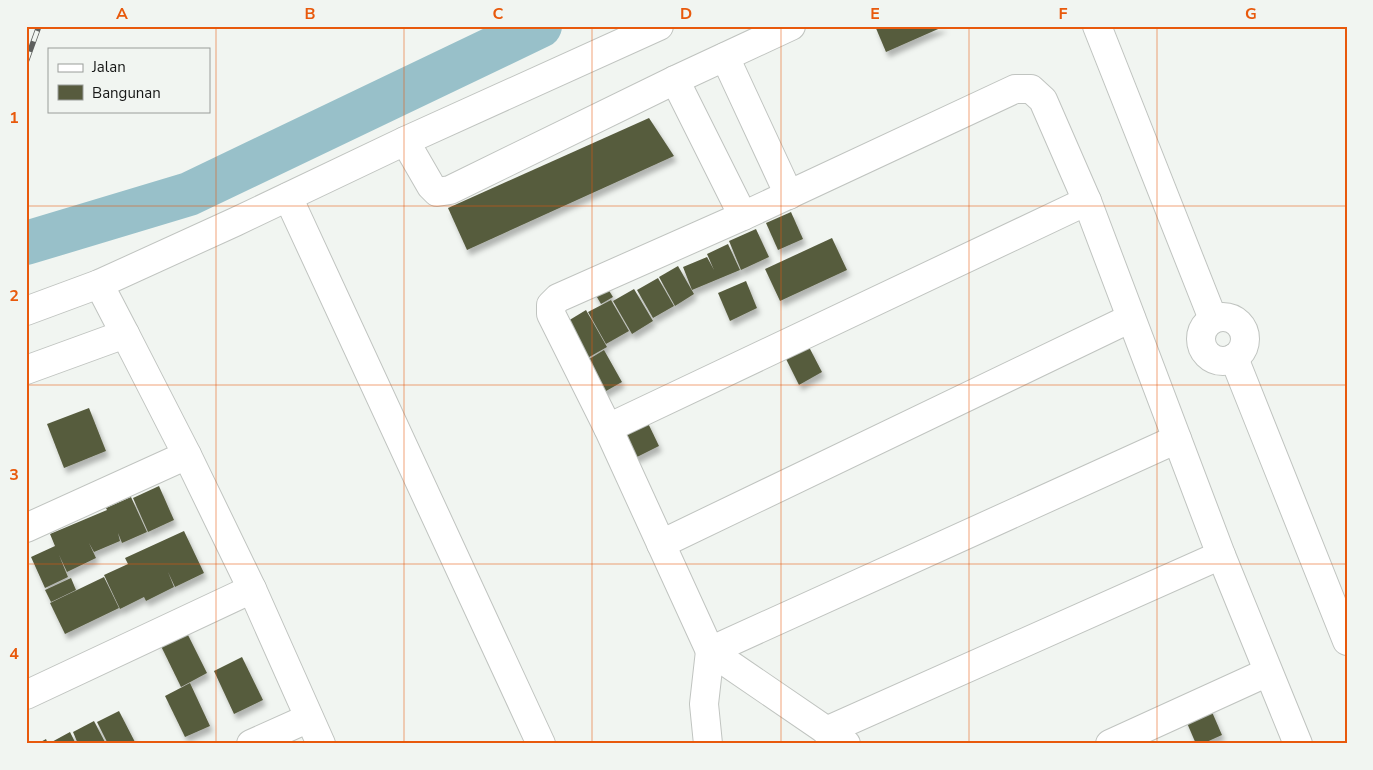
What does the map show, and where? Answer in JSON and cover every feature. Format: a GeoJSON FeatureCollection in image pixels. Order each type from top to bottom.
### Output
{"type":"FeatureCollection","features":[{"type":"Feature","properties":{"kind":"street"},"geometry":{"type":"LineString","coordinates":[[26,370],[111,306],[288,196],[412,154],[659,26]]}},
{"type":"Feature","properties":{"kind":"street"},"geometry":{"type":"LineString","coordinates":[[412,154],[431,186],[437,192],[450,190],[675,80],[791,26]]}},
{"type":"Feature","properties":{"kind":"street"},"geometry":{"type":"LineString","coordinates":[[1096,26],[1213,319],[1206,324],[1202,332],[1203,349],[1216,360],[1225,361],[1234,358],[1347,640]]}},
{"type":"Feature","properties":{"kind":"street"},"geometry":{"type":"LineString","coordinates":[[725,57],[789,195]]}},
{"type":"Feature","properties":{"kind":"street"},"geometry":{"type":"LineString","coordinates":[[675,80],[743,216]]}},
{"type":"Feature","properties":{"kind":"street"},"geometry":{"type":"LineString","coordinates":[[708,744],[704,704],[710,651],[608,428],[551,314],[551,305],[558,298],[789,195],[1015,89],[1032,90],[1043,100],[1087,201],[1221,554],[1298,744]]}},
{"type":"Feature","properties":{"kind":"street"},"geometry":{"type":"LineString","coordinates":[[288,196],[541,744]]}},
{"type":"Feature","properties":{"kind":"street"},"geometry":{"type":"LineString","coordinates":[[608,428],[1087,201]]}},
{"type":"Feature","properties":{"kind":"street"},"geometry":{"type":"LineString","coordinates":[[26,311],[111,306]]}},
{"type":"Feature","properties":{"kind":"street"},"geometry":{"type":"LineString","coordinates":[[111,306],[252,588],[320,744]]}},
{"type":"Feature","properties":{"kind":"street"},"geometry":{"type":"LineString","coordinates":[[661,544],[1131,318]]}},
{"type":"Feature","properties":{"kind":"street"},"geometry":{"type":"LineString","coordinates":[[710,651],[1177,439]]}},
{"type":"Feature","properties":{"kind":"street"},"geometry":{"type":"LineString","coordinates":[[26,528],[187,455]]}},
{"type":"Feature","properties":{"kind":"street"},"geometry":{"type":"LineString","coordinates":[[710,651],[836,737],[1221,554]]}},
{"type":"Feature","properties":{"kind":"street"},"geometry":{"type":"LineString","coordinates":[[26,694],[252,588]]}},
{"type":"Feature","properties":{"kind":"street"},"geometry":{"type":"LineString","coordinates":[[1110,744],[1268,672]]}},
{"type":"Feature","properties":{"kind":"street"},"geometry":{"type":"LineString","coordinates":[[251,744],[309,718]]}},
{"type":"Feature","properties":{"kind":"building"},"geometry":{"type":"Polygon","coordinates":[[[875,26],[945,26],[886,52],[875,26]]]}},
{"type":"Feature","properties":{"kind":"building"},"geometry":{"type":"Polygon","coordinates":[[[649,118],[674,156],[467,250],[448,208],[649,118]]]}},
{"type":"Feature","properties":{"kind":"building"},"geometry":{"type":"Polygon","coordinates":[[[791,212],[803,239],[778,250],[766,223],[791,212]]]}},
{"type":"Feature","properties":{"kind":"building"},"geometry":{"type":"Polygon","coordinates":[[[756,229],[769,257],[741,270],[729,241],[756,229]]]}},
{"type":"Feature","properties":{"kind":"building"},"geometry":{"type":"Polygon","coordinates":[[[832,238],[847,270],[780,301],[765,269],[832,238]]]}},
{"type":"Feature","properties":{"kind":"building"},"geometry":{"type":"Polygon","coordinates":[[[728,244],[740,270],[692,290],[683,267],[707,257],[714,270],[707,254],[728,244]]]}},
{"type":"Feature","properties":{"kind":"building"},"geometry":{"type":"Polygon","coordinates":[[[678,266],[694,294],[675,306],[659,277],[678,266]]]}},
{"type":"Feature","properties":{"kind":"building"},"geometry":{"type":"Polygon","coordinates":[[[658,278],[674,306],[653,318],[637,290],[658,278]]]}},
{"type":"Feature","properties":{"kind":"building"},"geometry":{"type":"Polygon","coordinates":[[[603,281],[613,297],[601,304],[591,287],[603,281]]]}},
{"type":"Feature","properties":{"kind":"building"},"geometry":{"type":"Polygon","coordinates":[[[746,281],[757,308],[730,321],[718,293],[746,281]]]}},
{"type":"Feature","properties":{"kind":"building"},"geometry":{"type":"Polygon","coordinates":[[[634,289],[653,321],[632,334],[613,301],[634,289]]]}},
{"type":"Feature","properties":{"kind":"building"},"geometry":{"type":"Polygon","coordinates":[[[611,300],[629,331],[606,344],[588,312],[611,300]]]}},
{"type":"Feature","properties":{"kind":"building"},"geometry":{"type":"Polygon","coordinates":[[[586,310],[607,347],[584,360],[563,324],[586,310]]]}},
{"type":"Feature","properties":{"kind":"building"},"geometry":{"type":"Polygon","coordinates":[[[809,347],[822,372],[799,385],[786,359],[809,347]]]}},
{"type":"Feature","properties":{"kind":"building"},"geometry":{"type":"Polygon","coordinates":[[[604,350],[622,382],[599,395],[581,364],[604,350]]]}},
{"type":"Feature","properties":{"kind":"building"},"geometry":{"type":"Polygon","coordinates":[[[89,408],[106,451],[64,468],[47,424],[89,408]]]}},
{"type":"Feature","properties":{"kind":"building"},"geometry":{"type":"Polygon","coordinates":[[[647,421],[659,446],[633,459],[621,434],[647,421]]]}},
{"type":"Feature","properties":{"kind":"building"},"geometry":{"type":"Polygon","coordinates":[[[159,486],[174,520],[148,532],[133,498],[159,486]]]}},
{"type":"Feature","properties":{"kind":"building"},"geometry":{"type":"Polygon","coordinates":[[[131,497],[147,532],[122,543],[118,533],[120,541],[94,552],[89,543],[96,558],[67,572],[59,555],[68,577],[45,588],[31,557],[55,546],[50,534],[107,510],[106,508],[131,497]]]}},
{"type":"Feature","properties":{"kind":"building"},"geometry":{"type":"Polygon","coordinates":[[[184,531],[204,573],[175,587],[168,572],[174,587],[146,601],[144,597],[120,609],[104,575],[128,564],[125,558],[184,531]]]}},
{"type":"Feature","properties":{"kind":"building"},"geometry":{"type":"Polygon","coordinates":[[[104,577],[119,608],[65,634],[50,603],[104,577]]]}},
{"type":"Feature","properties":{"kind":"building"},"geometry":{"type":"Polygon","coordinates":[[[71,578],[76,590],[51,602],[45,590],[71,578]]]}},
{"type":"Feature","properties":{"kind":"building"},"geometry":{"type":"Polygon","coordinates":[[[184,627],[207,673],[181,687],[158,640],[184,627]]]}},
{"type":"Feature","properties":{"kind":"building"},"geometry":{"type":"Polygon","coordinates":[[[242,657],[263,700],[234,714],[214,671],[242,657]]]}},
{"type":"Feature","properties":{"kind":"building"},"geometry":{"type":"Polygon","coordinates":[[[190,683],[210,726],[185,737],[165,696],[190,683]]]}},
{"type":"Feature","properties":{"kind":"building"},"geometry":{"type":"Polygon","coordinates":[[[1209,705],[1222,735],[1202,744],[1196,744],[1184,716],[1209,705]]]}},
{"type":"Feature","properties":{"kind":"building"},"geometry":{"type":"Polygon","coordinates":[[[119,711],[136,744],[108,744],[97,722],[119,711]]]}},
{"type":"Feature","properties":{"kind":"building"},"geometry":{"type":"Polygon","coordinates":[[[94,721],[106,744],[78,744],[73,732],[94,721]]]}},
{"type":"Feature","properties":{"kind":"building"},"geometry":{"type":"Polygon","coordinates":[[[70,732],[76,744],[48,744],[70,732]]]}},
{"type":"Feature","properties":{"kind":"building"},"geometry":{"type":"Polygon","coordinates":[[[46,739],[48,744],[37,744],[46,739]]]}},
{"type":"Feature","properties":{"kind":"waterway"},"geometry":{"type":"LineString","coordinates":[[26,243],[189,194],[540,26]]}},
{"type":"Feature","properties":{"kind":"railway"},"geometry":{"type":"LineString","coordinates":[[26,62],[39,26]]}}]}
